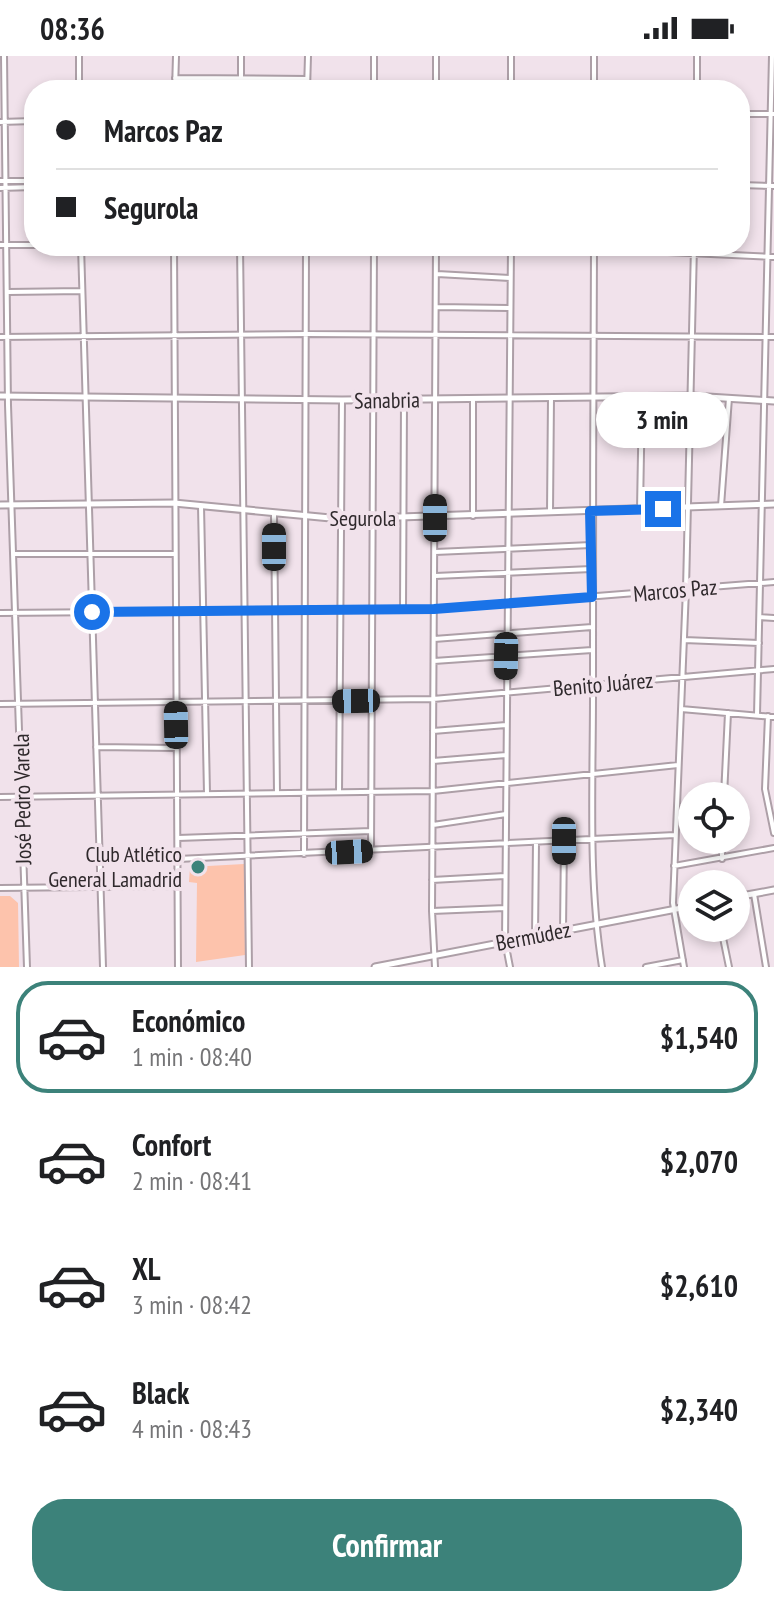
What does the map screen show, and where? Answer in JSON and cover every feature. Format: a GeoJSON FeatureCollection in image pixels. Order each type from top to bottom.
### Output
{"type":"FeatureCollection","features":[{"type":"Feature","properties":{"kind":"street","name":"José Pedro Varela"},"geometry":{"type":"LineString","coordinates":[[4,56],[2,122],[8,396],[27,967]]}},
{"type":"Feature","properties":{"kind":"street"},"geometry":{"type":"LineString","coordinates":[[79,56],[79,80]]}},
{"type":"Feature","properties":{"kind":"street"},"geometry":{"type":"LineString","coordinates":[[176,56],[175,78],[307,79],[308,56]]}},
{"type":"Feature","properties":{"kind":"street"},"geometry":{"type":"LineString","coordinates":[[241,56],[241,78]]}},
{"type":"Feature","properties":{"kind":"street"},"geometry":{"type":"LineString","coordinates":[[374,56],[374,80]]}},
{"type":"Feature","properties":{"kind":"street"},"geometry":{"type":"LineString","coordinates":[[436,56],[436,80]]}},
{"type":"Feature","properties":{"kind":"street"},"geometry":{"type":"LineString","coordinates":[[511,56],[511,80]]}},
{"type":"Feature","properties":{"kind":"street"},"geometry":{"type":"LineString","coordinates":[[594,56],[594,80]]}},
{"type":"Feature","properties":{"kind":"street"},"geometry":{"type":"LineString","coordinates":[[697,56],[697,80]]}},
{"type":"Feature","properties":{"kind":"street"},"geometry":{"type":"LineString","coordinates":[[757,715],[765,448],[770,400],[767,337],[771,257],[772,56]]}},
{"type":"Feature","properties":{"kind":"street"},"geometry":{"type":"LineString","coordinates":[[750,114],[773,114]]}},
{"type":"Feature","properties":{"kind":"street"},"geometry":{"type":"LineString","coordinates":[[2,122],[24,121]]}},
{"type":"Feature","properties":{"kind":"street"},"geometry":{"type":"LineString","coordinates":[[3,181],[24,181]]}},
{"type":"Feature","properties":{"kind":"street"},"geometry":{"type":"LineString","coordinates":[[750,185],[772,186]]}},
{"type":"Feature","properties":{"kind":"street"},"geometry":{"type":"LineString","coordinates":[[3,188],[24,187]]}},
{"type":"Feature","properties":{"kind":"street"},"geometry":{"type":"LineString","coordinates":[[0,245],[24,245]]}},
{"type":"Feature","properties":{"kind":"street"},"geometry":{"type":"LineString","coordinates":[[750,255],[771,257]]}},
{"type":"Feature","properties":{"kind":"street"},"geometry":{"type":"LineString","coordinates":[[81,256],[98,887],[103,967]]}},
{"type":"Feature","properties":{"kind":"street"},"geometry":{"type":"LineString","coordinates":[[174,256],[178,967]]}},
{"type":"Feature","properties":{"kind":"street"},"geometry":{"type":"LineString","coordinates":[[240,256],[249,967]]}},
{"type":"Feature","properties":{"kind":"street"},"geometry":{"type":"LineString","coordinates":[[304,854],[306,256]]}},
{"type":"Feature","properties":{"kind":"street"},"geometry":{"type":"LineString","coordinates":[[371,851],[374,256]]}},
{"type":"Feature","properties":{"kind":"street"},"geometry":{"type":"LineString","coordinates":[[435,967],[432,955],[432,880],[436,256]]}},
{"type":"Feature","properties":{"kind":"street"},"geometry":{"type":"LineString","coordinates":[[510,967],[505,941],[505,693],[511,256]]}},
{"type":"Feature","properties":{"kind":"street"},"geometry":{"type":"LineString","coordinates":[[594,256],[590,511],[595,924],[602,967]]}},
{"type":"Feature","properties":{"kind":"street"},"geometry":{"type":"LineString","coordinates":[[684,967],[673,909],[686,589],[694,256]]}},
{"type":"Feature","properties":{"kind":"street"},"geometry":{"type":"LineString","coordinates":[[436,274],[510,278]]}},
{"type":"Feature","properties":{"kind":"street"},"geometry":{"type":"LineString","coordinates":[[8,292],[82,291]]}},
{"type":"Feature","properties":{"kind":"street"},"geometry":{"type":"LineString","coordinates":[[436,307],[510,308]]}},
{"type":"Feature","properties":{"kind":"street"},"geometry":{"type":"LineString","coordinates":[[0,337],[308,334],[774,337]]}},
{"type":"Feature","properties":{"kind":"street","name":"Sanabria"},"geometry":{"type":"LineString","coordinates":[[0,396],[308,400],[692,396],[770,400]]}},
{"type":"Feature","properties":{"kind":"street"},"geometry":{"type":"LineString","coordinates":[[640,509],[642,397]]}},
{"type":"Feature","properties":{"kind":"street"},"geometry":{"type":"LineString","coordinates":[[550,512],[551,398]]}},
{"type":"Feature","properties":{"kind":"street"},"geometry":{"type":"LineString","coordinates":[[721,506],[729,398]]}},
{"type":"Feature","properties":{"kind":"street"},"geometry":{"type":"LineString","coordinates":[[473,399],[473,516]]}},
{"type":"Feature","properties":{"kind":"street"},"geometry":{"type":"LineString","coordinates":[[339,792],[342,400]]}},
{"type":"Feature","properties":{"kind":"street"},"geometry":{"type":"LineString","coordinates":[[403,610],[404,400]]}},
{"type":"Feature","properties":{"kind":"street"},"geometry":{"type":"LineString","coordinates":[[765,448],[774,449]]}},
{"type":"Feature","properties":{"kind":"street","name":"Segurola"},"geometry":{"type":"LineString","coordinates":[[0,505],[174,503],[274,515],[341,519],[774,504]]}},
{"type":"Feature","properties":{"kind":"street"},"geometry":{"type":"LineString","coordinates":[[201,506],[207,793]]}},
{"type":"Feature","properties":{"kind":"street"},"geometry":{"type":"LineString","coordinates":[[274,515],[277,793]]}},
{"type":"Feature","properties":{"kind":"street"},"geometry":{"type":"LineString","coordinates":[[435,552],[591,545]]}},
{"type":"Feature","properties":{"kind":"street"},"geometry":{"type":"LineString","coordinates":[[14,554],[174,554]]}},
{"type":"Feature","properties":{"kind":"street"},"geometry":{"type":"LineString","coordinates":[[435,576],[591,569]]}},
{"type":"Feature","properties":{"kind":"street","name":"Marcos Paz"},"geometry":{"type":"LineString","coordinates":[[0,613],[434,609],[774,582]]}},
{"type":"Feature","properties":{"kind":"street"},"geometry":{"type":"LineString","coordinates":[[760,617],[774,618]]}},
{"type":"Feature","properties":{"kind":"street"},"geometry":{"type":"LineString","coordinates":[[434,639],[592,627]]}},
{"type":"Feature","properties":{"kind":"street"},"geometry":{"type":"LineString","coordinates":[[684,640],[759,643]]}},
{"type":"Feature","properties":{"kind":"street"},"geometry":{"type":"LineString","coordinates":[[434,661],[592,650]]}},
{"type":"Feature","properties":{"kind":"street","name":"Benito Juárez"},"geometry":{"type":"LineString","coordinates":[[0,704],[433,699],[774,669]]}},
{"type":"Feature","properties":{"kind":"street"},"geometry":{"type":"LineString","coordinates":[[681,709],[771,716],[765,789],[774,833]]}},
{"type":"Feature","properties":{"kind":"street"},"geometry":{"type":"LineString","coordinates":[[725,782],[728,713]]}},
{"type":"Feature","properties":{"kind":"street"},"geometry":{"type":"LineString","coordinates":[[433,731],[506,725]]}},
{"type":"Feature","properties":{"kind":"street"},"geometry":{"type":"LineString","coordinates":[[96,747],[176,748]]}},
{"type":"Feature","properties":{"kind":"street"},"geometry":{"type":"LineString","coordinates":[[433,761],[506,755]]}},
{"type":"Feature","properties":{"kind":"street"},"geometry":{"type":"LineString","coordinates":[[0,797],[97,793],[433,791],[678,765]]}},
{"type":"Feature","properties":{"kind":"street"},"geometry":{"type":"LineString","coordinates":[[433,825],[506,814]]}},
{"type":"Feature","properties":{"kind":"street"},"geometry":{"type":"LineString","coordinates":[[178,838],[371,831]]}},
{"type":"Feature","properties":{"kind":"street"},"geometry":{"type":"LineString","coordinates":[[178,860],[675,835]]}},
{"type":"Feature","properties":{"kind":"street"},"geometry":{"type":"LineString","coordinates":[[563,930],[564,841]]}},
{"type":"Feature","properties":{"kind":"street"},"geometry":{"type":"LineString","coordinates":[[535,935],[536,842]]}},
{"type":"Feature","properties":{"kind":"street"},"geometry":{"type":"LineString","coordinates":[[674,866],[774,848]]}},
{"type":"Feature","properties":{"kind":"street"},"geometry":{"type":"LineString","coordinates":[[722,854],[722,859]]}},
{"type":"Feature","properties":{"kind":"street"},"geometry":{"type":"LineString","coordinates":[[432,880],[505,876]]}},
{"type":"Feature","properties":{"kind":"street"},"geometry":{"type":"LineString","coordinates":[[0,888],[177,886]]}},
{"type":"Feature","properties":{"kind":"street"},"geometry":{"type":"LineString","coordinates":[[750,895],[774,890]]}},
{"type":"Feature","properties":{"kind":"street"},"geometry":{"type":"LineString","coordinates":[[754,894],[766,967]]}},
{"type":"Feature","properties":{"kind":"street"},"geometry":{"type":"LineString","coordinates":[[432,911],[505,908]]}},
{"type":"Feature","properties":{"kind":"street","name":"Bermúdez"},"geometry":{"type":"LineString","coordinates":[[375,967],[678,908]]}},
{"type":"Feature","properties":{"kind":"street"},"geometry":{"type":"LineString","coordinates":[[724,942],[729,967]]}},
{"type":"Feature","properties":{"kind":"street"},"geometry":{"type":"LineString","coordinates":[[646,967],[683,960]]}},
{"type":"Feature","properties":{"kind":"shaded area","name":"Club Atlético General Lamadrid"},"geometry":{"type":"Polygon","coordinates":[[[244,864],[245,955],[196,962],[197,883],[189,882],[190,867],[244,864]]]}},
{"type":"Feature","properties":{"kind":"shaded area"},"geometry":{"type":"Polygon","coordinates":[[[0,896],[10,896],[18,903],[19,967],[0,967],[0,896]]]}},
{"type":"Feature","properties":{"kind":"place","name":"Club Atlético General Lamadrid"},"geometry":{"type":"Point","coordinates":[198,867]}},
{"type":"Feature","properties":{"kind":"route"},"geometry":{"type":"LineString","coordinates":[[92,612],[434,609],[592,597],[590,511],[663,509]]}}]}
